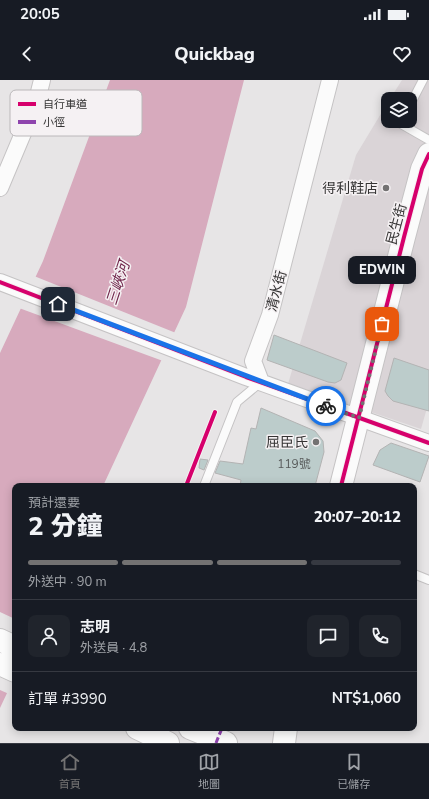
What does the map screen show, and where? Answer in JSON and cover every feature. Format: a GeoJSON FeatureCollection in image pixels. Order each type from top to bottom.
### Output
{"type":"FeatureCollection","features":[{"type":"Feature","properties":{"kind":"street"},"geometry":{"type":"LineString","coordinates":[[40,90],[42,80]]}},
{"type":"Feature","properties":{"kind":"street","name":"清水街"},"geometry":{"type":"LineString","coordinates":[[261,382],[253,361],[270,315],[330,80]]}},
{"type":"Feature","properties":{"kind":"street"},"geometry":{"type":"LineString","coordinates":[[0,188],[22,136]]}},
{"type":"Feature","properties":{"kind":"street","name":"民生街"},"geometry":{"type":"LineString","coordinates":[[342,483],[404,237],[422,170],[429,154]]}},
{"type":"Feature","properties":{"kind":"street"},"geometry":{"type":"LineString","coordinates":[[0,282],[261,382],[429,443]]}},
{"type":"Feature","properties":{"kind":"street"},"geometry":{"type":"LineString","coordinates":[[0,640],[12,646]]}},
{"type":"Feature","properties":{"kind":"street"},"geometry":{"type":"LineString","coordinates":[[0,664],[12,670]]}},
{"type":"Feature","properties":{"kind":"street"},"geometry":{"type":"LineString","coordinates":[[143,731],[168,743]]}},
{"type":"Feature","properties":{"kind":"street"},"geometry":{"type":"LineString","coordinates":[[197,731],[223,742]]}},
{"type":"Feature","properties":{"kind":"street"},"geometry":{"type":"LineString","coordinates":[[284,743],[286,731]]}},
{"type":"Feature","properties":{"kind":"lane"},"geometry":{"type":"LineString","coordinates":[[417,92],[423,80]]}},
{"type":"Feature","properties":{"kind":"lane"},"geometry":{"type":"LineString","coordinates":[[407,128],[429,140]]}},
{"type":"Feature","properties":{"kind":"lane"},"geometry":{"type":"LineString","coordinates":[[205,483],[237,402],[261,382]]}},
{"type":"Feature","properties":{"kind":"lane"},"geometry":{"type":"LineString","coordinates":[[417,575],[429,580]]}},
{"type":"Feature","properties":{"kind":"shaded area"},"geometry":{"type":"Polygon","coordinates":[[[402,80],[429,80],[429,401],[421,429],[288,384],[356,155],[381,114],[381,128],[417,128],[417,92],[394,92],[402,80]]]}},
{"type":"Feature","properties":{"kind":"water","name":"三峽河"},"geometry":{"type":"Polygon","coordinates":[[[110,80],[244,80],[186,307],[104,483],[12,483],[12,682],[0,708],[0,353],[43,261],[89,136],[142,136],[142,90],[106,90],[110,80]]]}},
{"type":"Feature","properties":{"kind":"pier"},"geometry":{"type":"Polygon","coordinates":[[[34,276],[176,333],[163,361],[19,308],[34,276]]]}},
{"type":"Feature","properties":{"kind":"pier"},"geometry":{"type":"Polygon","coordinates":[[[0,612],[12,618],[12,688],[9,694],[0,690],[0,612]]]}},
{"type":"Feature","properties":{"kind":"building"},"geometry":{"type":"Polygon","coordinates":[[[274,335],[347,363],[341,380],[335,383],[328,382],[267,360],[274,335]]]}},
{"type":"Feature","properties":{"kind":"building"},"geometry":{"type":"Polygon","coordinates":[[[394,358],[429,370],[429,411],[393,401],[388,396],[385,391],[394,358]]]}},
{"type":"Feature","properties":{"kind":"building"},"geometry":{"type":"Polygon","coordinates":[[[261,408],[315,431],[323,441],[324,452],[316,483],[240,483],[241,480],[215,473],[220,461],[243,464],[251,428],[256,429],[261,408]]]}},
{"type":"Feature","properties":{"kind":"building"},"geometry":{"type":"Polygon","coordinates":[[[391,443],[429,456],[420,482],[373,465],[380,450],[391,443]]]}},
{"type":"Feature","properties":{"kind":"building"},"geometry":{"type":"Polygon","coordinates":[[[200,459],[208,460],[204,470],[199,468],[200,459]]]}},
{"type":"Feature","properties":{"kind":"marked path"},"geometry":{"type":"LineString","coordinates":[[216,743],[221,731]]}},
{"type":"Feature","properties":{"kind":"cycle path"},"geometry":{"type":"LineString","coordinates":[[342,483],[422,169],[429,154]]}},
{"type":"Feature","properties":{"kind":"cycle path"},"geometry":{"type":"LineString","coordinates":[[0,282],[246,377],[429,443]]}},
{"type":"Feature","properties":{"kind":"cycle path"},"geometry":{"type":"LineString","coordinates":[[187,483],[215,412]]}},
{"type":"Feature","properties":{"kind":"way so far"},"geometry":{"type":"LineString","coordinates":[[326,406],[359,418],[382,324]]}},
{"type":"Feature","properties":{"kind":"place","name":"得利鞋店"},"geometry":{"type":"Point","coordinates":[386,188]}},
{"type":"Feature","properties":{"kind":"place","name":"EDWIN"},"geometry":{"type":"Point","coordinates":[382,324]}},
{"type":"Feature","properties":{"kind":"place","name":"屈臣氏"},"geometry":{"type":"Point","coordinates":[316,442]}},
{"type":"Feature","properties":{"kind":"route"},"geometry":{"type":"LineString","coordinates":[[58,304],[326,406]]}}]}
